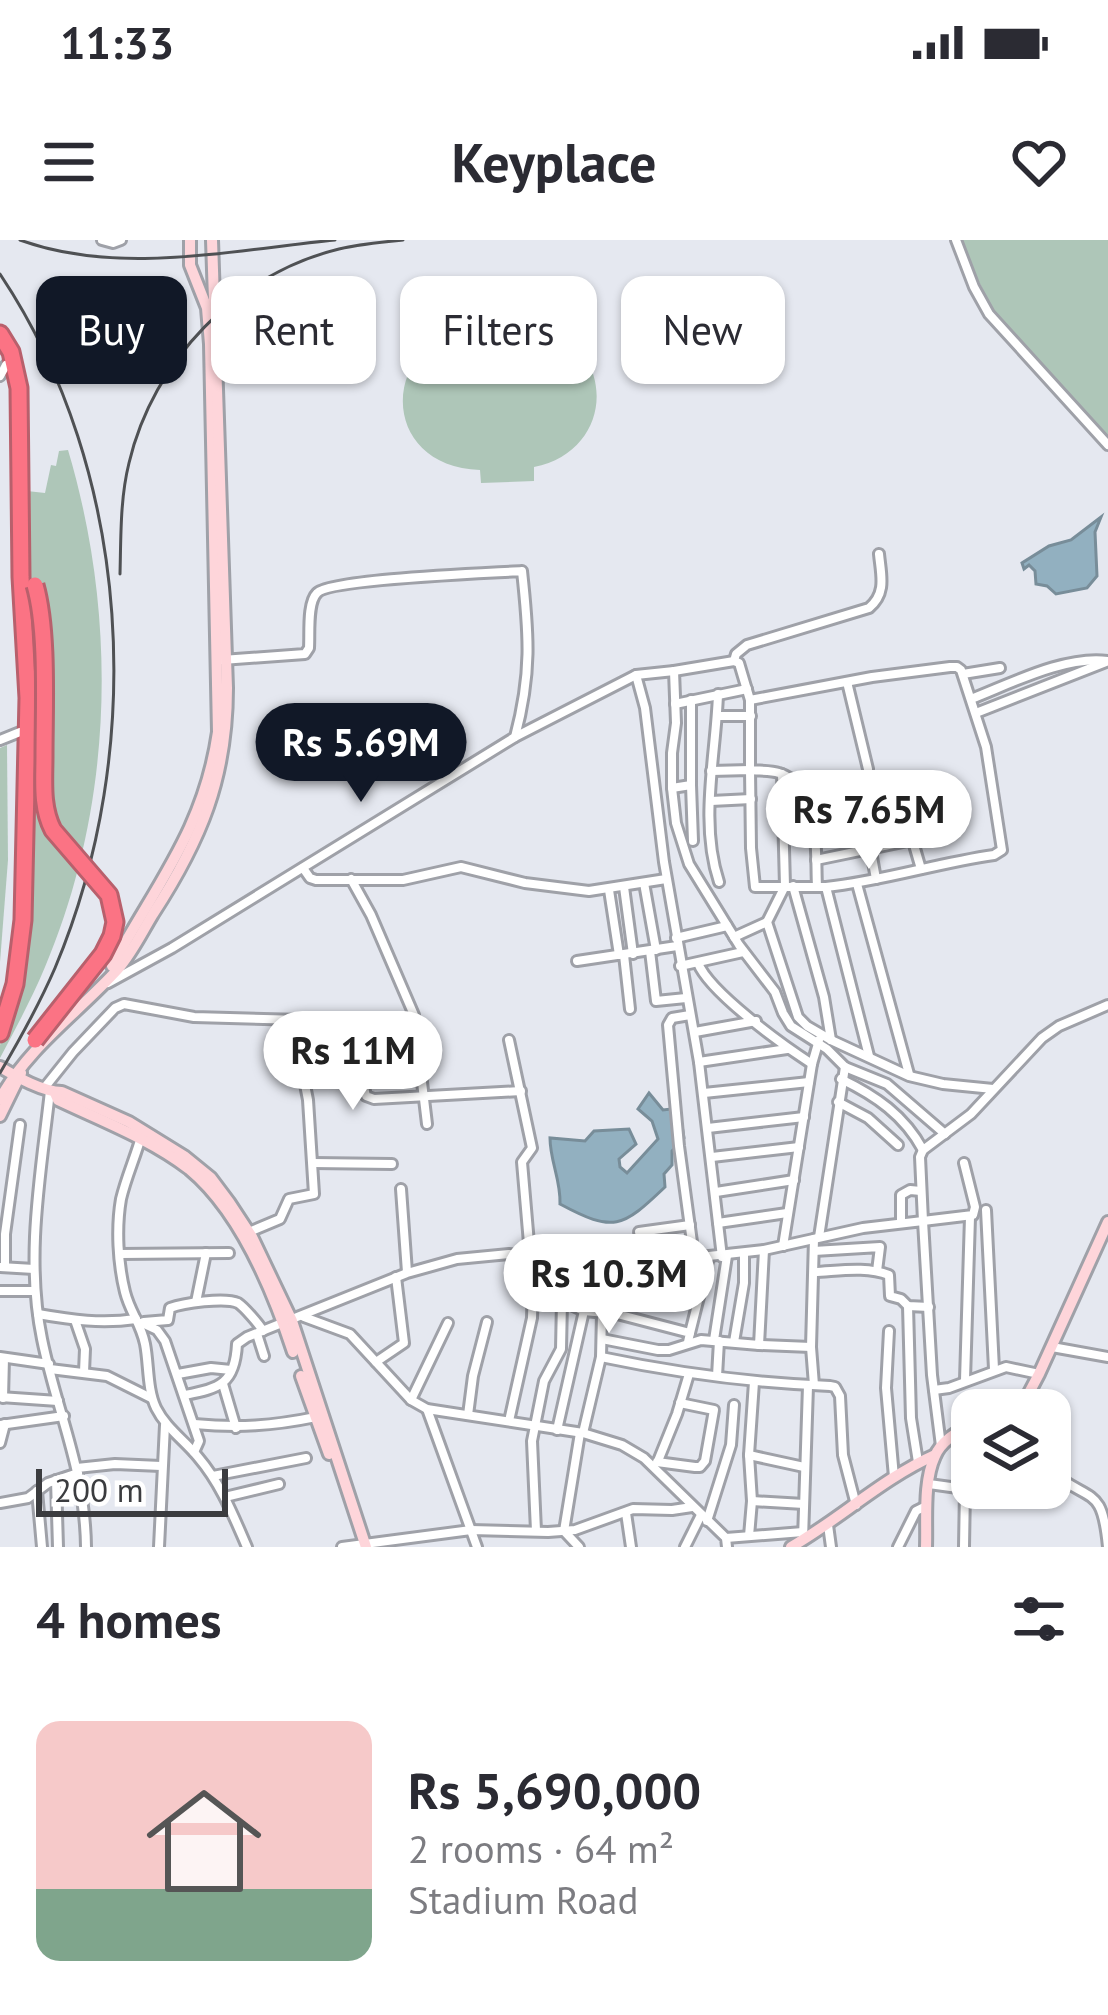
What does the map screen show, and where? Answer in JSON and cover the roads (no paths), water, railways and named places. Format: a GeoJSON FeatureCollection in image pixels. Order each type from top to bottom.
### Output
{"type":"FeatureCollection","features":[{"type":"Feature","properties":{"kind":"highway"},"geometry":{"type":"LineString","coordinates":[[0,334],[16,368],[22,431],[16,573],[28,698],[23,920],[15,984],[0,1034]]}},
{"type":"Feature","properties":{"kind":"highway"},"geometry":{"type":"LineString","coordinates":[[0,1004],[13,933],[20,732],[12,399],[2,364]]}},
{"type":"Feature","properties":{"kind":"highway"},"geometry":{"type":"LineString","coordinates":[[16,573],[28,575],[34,585],[41,626],[46,810],[53,830],[109,895],[115,922],[103,954],[34,1047]]}},
{"type":"Feature","properties":{"kind":"street"},"geometry":{"type":"LineString","coordinates":[[102,240],[122,240]]}},
{"type":"Feature","properties":{"kind":"street"},"geometry":{"type":"LineString","coordinates":[[190,240],[190,265],[207,308],[211,347]]}},
{"type":"Feature","properties":{"kind":"street"},"geometry":{"type":"LineString","coordinates":[[212,240],[213,276]]}},
{"type":"Feature","properties":{"kind":"street"},"geometry":{"type":"LineString","coordinates":[[956,240],[988,314],[1108,445]]}},
{"type":"Feature","properties":{"kind":"street"},"geometry":{"type":"LineString","coordinates":[[0,1116],[34,1047],[117,970],[209,811],[227,721],[214,384]]}},
{"type":"Feature","properties":{"kind":"street"},"geometry":{"type":"LineString","coordinates":[[675,704],[718,694],[748,694],[959,668],[992,774],[1002,850],[857,884],[758,888],[754,884],[751,716],[748,694],[736,654],[747,646],[869,608],[882,586],[879,554]]}},
{"type":"Feature","properties":{"kind":"street"},"geometry":{"type":"LineString","coordinates":[[222,660],[305,654],[313,599],[322,588],[522,571],[529,674],[514,737]]}},
{"type":"Feature","properties":{"kind":"street"},"geometry":{"type":"LineString","coordinates":[[971,699],[1058,667],[1107,661]]}},
{"type":"Feature","properties":{"kind":"street"},"geometry":{"type":"LineString","coordinates":[[976,713],[1107,661]]}},
{"type":"Feature","properties":{"kind":"street"},"geometry":{"type":"LineString","coordinates":[[105,980],[116,980],[306,872],[514,737],[636,675],[739,666]]}},
{"type":"Feature","properties":{"kind":"street"},"geometry":{"type":"LineString","coordinates":[[963,674],[1000,668]]}},
{"type":"Feature","properties":{"kind":"street"},"geometry":{"type":"LineString","coordinates":[[984,670],[993,691]]}},
{"type":"Feature","properties":{"kind":"street"},"geometry":{"type":"LineString","coordinates":[[674,671],[672,788],[676,823],[689,864],[775,992],[786,1020],[819,1040],[831,1040],[909,1076],[993,1089]]}},
{"type":"Feature","properties":{"kind":"street"},"geometry":{"type":"LineString","coordinates":[[636,675],[645,708],[676,942],[700,1062],[725,1256],[717,1376]]}},
{"type":"Feature","properties":{"kind":"street"},"geometry":{"type":"LineString","coordinates":[[847,682],[868,769]]}},
{"type":"Feature","properties":{"kind":"street"},"geometry":{"type":"LineString","coordinates":[[718,694],[711,801],[719,882]]}},
{"type":"Feature","properties":{"kind":"street"},"geometry":{"type":"LineString","coordinates":[[691,700],[693,841]]}},
{"type":"Feature","properties":{"kind":"street"},"geometry":{"type":"LineString","coordinates":[[717,716],[751,716]]}},
{"type":"Feature","properties":{"kind":"street"},"geometry":{"type":"LineString","coordinates":[[0,740],[20,732]]}},
{"type":"Feature","properties":{"kind":"street"},"geometry":{"type":"LineString","coordinates":[[692,749],[712,748]]}},
{"type":"Feature","properties":{"kind":"street"},"geometry":{"type":"LineString","coordinates":[[711,772],[782,774],[805,796],[814,819],[821,886],[870,1058]]}},
{"type":"Feature","properties":{"kind":"street"},"geometry":{"type":"LineString","coordinates":[[782,774],[789,886],[824,997],[831,1040]]}},
{"type":"Feature","properties":{"kind":"street"},"geometry":{"type":"LineString","coordinates":[[672,788],[691,785]]}},
{"type":"Feature","properties":{"kind":"street"},"geometry":{"type":"LineString","coordinates":[[711,801],[751,799]]}},
{"type":"Feature","properties":{"kind":"street"},"geometry":{"type":"LineString","coordinates":[[814,819],[833,823],[905,814],[921,869]]}},
{"type":"Feature","properties":{"kind":"street"},"geometry":{"type":"LineString","coordinates":[[865,818],[877,879]]}},
{"type":"Feature","properties":{"kind":"street"},"geometry":{"type":"LineString","coordinates":[[816,860],[914,840]]}},
{"type":"Feature","properties":{"kind":"street"},"geometry":{"type":"LineString","coordinates":[[306,872],[323,881],[403,880],[461,867],[545,887],[609,890],[666,879]]}},
{"type":"Feature","properties":{"kind":"street"},"geometry":{"type":"LineString","coordinates":[[351,879],[414,1016],[427,1124]]}},
{"type":"Feature","properties":{"kind":"street"},"geometry":{"type":"LineString","coordinates":[[644,883],[656,1000],[686,998]]}},
{"type":"Feature","properties":{"kind":"street"},"geometry":{"type":"LineString","coordinates":[[857,884],[909,1076]]}},
{"type":"Feature","properties":{"kind":"street"},"geometry":{"type":"LineString","coordinates":[[734,937],[767,922],[789,886]]}},
{"type":"Feature","properties":{"kind":"street"},"geometry":{"type":"LineString","coordinates":[[624,887],[630,1010]]}},
{"type":"Feature","properties":{"kind":"street"},"geometry":{"type":"LineString","coordinates":[[609,890],[625,955]]}},
{"type":"Feature","properties":{"kind":"street"},"geometry":{"type":"LineString","coordinates":[[767,922],[798,1016],[845,1067],[886,1084],[945,1134]]}},
{"type":"Feature","properties":{"kind":"street"},"geometry":{"type":"LineString","coordinates":[[578,961],[653,950],[727,926]]}},
{"type":"Feature","properties":{"kind":"street"},"geometry":{"type":"LineString","coordinates":[[680,966],[744,952]]}},
{"type":"Feature","properties":{"kind":"street"},"geometry":{"type":"LineString","coordinates":[[698,963],[718,990],[812,1064]]}},
{"type":"Feature","properties":{"kind":"street"},"geometry":{"type":"LineString","coordinates":[[86,1547],[78,1470],[49,1367],[35,1291],[37,1213],[50,1090],[73,1052],[119,1005],[200,1017],[302,1020],[314,1044]]}},
{"type":"Feature","properties":{"kind":"street"},"geometry":{"type":"LineString","coordinates":[[926,1547],[929,1484],[938,1450],[920,1157],[971,1114],[1042,1038],[1108,1005]]}},
{"type":"Feature","properties":{"kind":"street"},"geometry":{"type":"LineString","coordinates":[[690,1015],[672,1018],[668,1025],[694,1257]]}},
{"type":"Feature","properties":{"kind":"street"},"geometry":{"type":"LineString","coordinates":[[695,1032],[756,1021]]}},
{"type":"Feature","properties":{"kind":"street"},"geometry":{"type":"LineString","coordinates":[[509,1040],[532,1148],[522,1162],[535,1256],[532,1318],[509,1421]]}},
{"type":"Feature","properties":{"kind":"street"},"geometry":{"type":"LineString","coordinates":[[783,1246],[819,1040]]}},
{"type":"Feature","properties":{"kind":"street"},"geometry":{"type":"LineString","coordinates":[[249,1232],[280,1219],[289,1199],[314,1194],[308,1100],[299,1054],[302,1046],[348,1047],[355,1052],[366,1096],[374,1099],[521,1091]]}},
{"type":"Feature","properties":{"kind":"street"},"geometry":{"type":"LineString","coordinates":[[700,1062],[789,1049]]}},
{"type":"Feature","properties":{"kind":"street"},"geometry":{"type":"LineString","coordinates":[[0,1067],[62,1092],[200,1168],[211,1178],[293,1320],[344,1330],[411,1400],[427,1409],[581,1433],[622,1445],[655,1465],[727,1542],[749,1536],[799,1540],[951,1440]]}},
{"type":"Feature","properties":{"kind":"street"},"geometry":{"type":"LineString","coordinates":[[799,1540],[811,1385],[814,1251],[845,1067]]}},
{"type":"Feature","properties":{"kind":"street"},"geometry":{"type":"LineString","coordinates":[[0,1100],[18,1077]]}},
{"type":"Feature","properties":{"kind":"street"},"geometry":{"type":"LineString","coordinates":[[842,1078],[880,1099],[923,1150]]}},
{"type":"Feature","properties":{"kind":"street"},"geometry":{"type":"LineString","coordinates":[[704,1093],[810,1082]]}},
{"type":"Feature","properties":{"kind":"street"},"geometry":{"type":"LineString","coordinates":[[838,1102],[868,1118],[898,1145]]}},
{"type":"Feature","properties":{"kind":"street"},"geometry":{"type":"LineString","coordinates":[[708,1127],[804,1117]]}},
{"type":"Feature","properties":{"kind":"street"},"geometry":{"type":"LineString","coordinates":[[20,1125],[2,1266],[34,1269]]}},
{"type":"Feature","properties":{"kind":"street"},"geometry":{"type":"LineString","coordinates":[[142,1134],[122,1199],[123,1284],[130,1310],[162,1335],[199,1442],[194,1452]]}},
{"type":"Feature","properties":{"kind":"street"},"geometry":{"type":"LineString","coordinates":[[712,1157],[799,1147]]}},
{"type":"Feature","properties":{"kind":"street"},"geometry":{"type":"LineString","coordinates":[[313,1163],[392,1164]]}},
{"type":"Feature","properties":{"kind":"street"},"geometry":{"type":"LineString","coordinates":[[635,1268],[764,1250],[901,1223],[970,1217],[975,1207],[964,1163]]}},
{"type":"Feature","properties":{"kind":"street"},"geometry":{"type":"LineString","coordinates":[[716,1192],[794,1180]]}},
{"type":"Feature","properties":{"kind":"street"},"geometry":{"type":"LineString","coordinates":[[400,1190],[407,1273]]}},
{"type":"Feature","properties":{"kind":"street"},"geometry":{"type":"LineString","coordinates":[[901,1223],[901,1196],[921,1190]]}},
{"type":"Feature","properties":{"kind":"street"},"geometry":{"type":"LineString","coordinates":[[986,1210],[994,1369]]}},
{"type":"Feature","properties":{"kind":"street"},"geometry":{"type":"LineString","coordinates":[[231,1211],[249,1232],[293,1320],[362,1546]]}},
{"type":"Feature","properties":{"kind":"street"},"geometry":{"type":"LineString","coordinates":[[718,1223],[788,1213]]}},
{"type":"Feature","properties":{"kind":"street"},"geometry":{"type":"LineString","coordinates":[[965,1381],[970,1217]]}},
{"type":"Feature","properties":{"kind":"street"},"geometry":{"type":"LineString","coordinates":[[1032,1389],[1108,1222]]}},
{"type":"Feature","properties":{"kind":"street"},"geometry":{"type":"LineString","coordinates":[[639,1232],[690,1225]]}},
{"type":"Feature","properties":{"kind":"street"},"geometry":{"type":"LineString","coordinates":[[877,1271],[883,1226]]}},
{"type":"Feature","properties":{"kind":"street"},"geometry":{"type":"LineString","coordinates":[[814,1251],[880,1247]]}},
{"type":"Feature","properties":{"kind":"street"},"geometry":{"type":"LineString","coordinates":[[759,1345],[764,1250]]}},
{"type":"Feature","properties":{"kind":"street"},"geometry":{"type":"LineString","coordinates":[[196,1302],[206,1252]]}},
{"type":"Feature","properties":{"kind":"street"},"geometry":{"type":"LineString","coordinates":[[120,1254],[229,1252]]}},
{"type":"Feature","properties":{"kind":"street"},"geometry":{"type":"LineString","coordinates":[[734,1342],[744,1253]]}},
{"type":"Feature","properties":{"kind":"street"},"geometry":{"type":"LineString","coordinates":[[185,1394],[223,1384],[237,1344],[260,1332],[396,1277],[458,1259],[508,1254],[635,1268],[702,1289]]}},
{"type":"Feature","properties":{"kind":"street"},"geometry":{"type":"LineString","coordinates":[[535,1256],[562,1301],[561,1349],[544,1381],[535,1427],[536,1532]]}},
{"type":"Feature","properties":{"kind":"street"},"geometry":{"type":"LineString","coordinates":[[602,1339],[658,1350],[678,1348],[689,1338],[709,1257]]}},
{"type":"Feature","properties":{"kind":"street"},"geometry":{"type":"LineString","coordinates":[[814,1272],[877,1271],[889,1275],[889,1294],[908,1306],[929,1307]]}},
{"type":"Feature","properties":{"kind":"street"},"geometry":{"type":"LineString","coordinates":[[376,1362],[404,1343],[396,1277]]}},
{"type":"Feature","properties":{"kind":"street"},"geometry":{"type":"LineString","coordinates":[[0,1291],[35,1291]]}},
{"type":"Feature","properties":{"kind":"street"},"geometry":{"type":"LineString","coordinates":[[562,1301],[689,1338],[811,1347]]}},
{"type":"Feature","properties":{"kind":"street"},"geometry":{"type":"LineString","coordinates":[[38,1314],[110,1323],[166,1321],[171,1306],[239,1304],[257,1320],[264,1356]]}},
{"type":"Feature","properties":{"kind":"street"},"geometry":{"type":"LineString","coordinates":[[908,1306],[911,1418],[919,1462]]}},
{"type":"Feature","properties":{"kind":"street"},"geometry":{"type":"LineString","coordinates":[[557,1430],[584,1311]]}},
{"type":"Feature","properties":{"kind":"street"},"geometry":{"type":"LineString","coordinates":[[564,1531],[581,1433],[601,1357],[602,1314]]}},
{"type":"Feature","properties":{"kind":"street"},"geometry":{"type":"LineString","coordinates":[[75,1320],[86,1356],[84,1372]]}},
{"type":"Feature","properties":{"kind":"street"},"geometry":{"type":"LineString","coordinates":[[140,1321],[152,1399],[166,1424],[213,1476],[247,1547]]}},
{"type":"Feature","properties":{"kind":"street"},"geometry":{"type":"LineString","coordinates":[[468,1414],[472,1376],[487,1322]]}},
{"type":"Feature","properties":{"kind":"street"},"geometry":{"type":"LineString","coordinates":[[411,1400],[448,1323]]}},
{"type":"Feature","properties":{"kind":"street"},"geometry":{"type":"LineString","coordinates":[[889,1330],[886,1388],[893,1477]]}},
{"type":"Feature","properties":{"kind":"street"},"geometry":{"type":"LineString","coordinates":[[1051,1347],[1108,1357]]}},
{"type":"Feature","properties":{"kind":"street"},"geometry":{"type":"LineString","coordinates":[[601,1357],[688,1374],[835,1388],[840,1396],[843,1455],[856,1505]]}},
{"type":"Feature","properties":{"kind":"street"},"geometry":{"type":"LineString","coordinates":[[59,1401],[1,1398],[2,1358],[107,1376],[152,1399]]}},
{"type":"Feature","properties":{"kind":"street"},"geometry":{"type":"LineString","coordinates":[[934,1390],[1006,1367],[1040,1374]]}},
{"type":"Feature","properties":{"kind":"street"},"geometry":{"type":"LineString","coordinates":[[178,1374],[231,1370]]}},
{"type":"Feature","properties":{"kind":"street"},"geometry":{"type":"LineString","coordinates":[[655,1465],[688,1374]]}},
{"type":"Feature","properties":{"kind":"street"},"geometry":{"type":"LineString","coordinates":[[749,1536],[754,1381]]}},
{"type":"Feature","properties":{"kind":"street"},"geometry":{"type":"LineString","coordinates":[[223,1384],[236,1428]]}},
{"type":"Feature","properties":{"kind":"street"},"geometry":{"type":"LineString","coordinates":[[655,1465],[700,1467],[705,1461],[713,1410],[680,1402]]}},
{"type":"Feature","properties":{"kind":"street"},"geometry":{"type":"LineString","coordinates":[[685,1547],[704,1518],[730,1445],[734,1406]]}},
{"type":"Feature","properties":{"kind":"street"},"geometry":{"type":"LineString","coordinates":[[427,1409],[477,1547]]}},
{"type":"Feature","properties":{"kind":"street"},"geometry":{"type":"LineString","coordinates":[[194,1424],[266,1426],[318,1414]]}},
{"type":"Feature","properties":{"kind":"street"},"geometry":{"type":"LineString","coordinates":[[0,1443],[2,1425],[64,1416]]}},
{"type":"Feature","properties":{"kind":"street"},"geometry":{"type":"LineString","coordinates":[[159,1547],[166,1424]]}},
{"type":"Feature","properties":{"kind":"street"},"geometry":{"type":"LineString","coordinates":[[749,1455],[804,1467]]}},
{"type":"Feature","properties":{"kind":"street"},"geometry":{"type":"LineString","coordinates":[[213,1476],[306,1458]]}},
{"type":"Feature","properties":{"kind":"street"},"geometry":{"type":"LineString","coordinates":[[0,1503],[18,1501],[78,1470],[115,1464],[161,1466]]}},
{"type":"Feature","properties":{"kind":"street"},"geometry":{"type":"LineString","coordinates":[[56,1480],[58,1547]]}},
{"type":"Feature","properties":{"kind":"street"},"geometry":{"type":"LineString","coordinates":[[226,1497],[279,1484]]}},
{"type":"Feature","properties":{"kind":"street"},"geometry":{"type":"LineString","coordinates":[[929,1484],[951,1488]]}},
{"type":"Feature","properties":{"kind":"street"},"geometry":{"type":"LineString","coordinates":[[1071,1484],[1100,1503],[1108,1547]]}},
{"type":"Feature","properties":{"kind":"street"},"geometry":{"type":"LineString","coordinates":[[37,1491],[42,1547]]}},
{"type":"Feature","properties":{"kind":"street"},"geometry":{"type":"LineString","coordinates":[[752,1501],[804,1504]]}},
{"type":"Feature","properties":{"kind":"street"},"geometry":{"type":"LineString","coordinates":[[898,1547],[916,1511],[928,1506]]}},
{"type":"Feature","properties":{"kind":"street"},"geometry":{"type":"LineString","coordinates":[[342,1547],[471,1530],[575,1530],[633,1509],[692,1507]]}},
{"type":"Feature","properties":{"kind":"street"},"geometry":{"type":"LineString","coordinates":[[964,1547],[965,1509]]}},
{"type":"Feature","properties":{"kind":"street"},"geometry":{"type":"LineString","coordinates":[[626,1513],[631,1547]]}},
{"type":"Feature","properties":{"kind":"street"},"geometry":{"type":"LineString","coordinates":[[828,1525],[831,1547]]}},
{"type":"Feature","properties":{"kind":"street"},"geometry":{"type":"LineString","coordinates":[[564,1531],[579,1547]]}},
{"type":"Feature","properties":{"kind":"water"},"geometry":{"type":"Polygon","coordinates":[[[1101,517],[1095,532],[1097,576],[1087,588],[1056,594],[1036,584],[1035,571],[1029,565],[1024,569],[1022,563],[1049,546],[1071,540],[1101,517]]]}},
{"type":"Feature","properties":{"kind":"water"},"geometry":{"type":"Polygon","coordinates":[[[649,1093],[663,1110],[674,1112],[684,1134],[672,1151],[665,1187],[617,1222],[593,1219],[560,1204],[550,1138],[585,1141],[594,1131],[629,1129],[636,1144],[619,1159],[627,1173],[658,1139],[652,1121],[638,1109],[649,1093]]]}},
{"type":"Feature","properties":{"kind":"railway"},"geometry":{"type":"LineString","coordinates":[[20,240],[96,257],[136,258],[335,240]]}},
{"type":"Feature","properties":{"kind":"railway"},"geometry":{"type":"LineString","coordinates":[[120,574],[122,504],[141,426],[157,390],[204,327],[266,279],[301,261],[363,244],[403,240]]}},
{"type":"Feature","properties":{"kind":"railway"},"geometry":{"type":"LineString","coordinates":[[0,274],[44,352],[78,436],[100,524],[112,614],[113,705],[104,796],[85,884],[55,968],[0,1073]]}}]}
